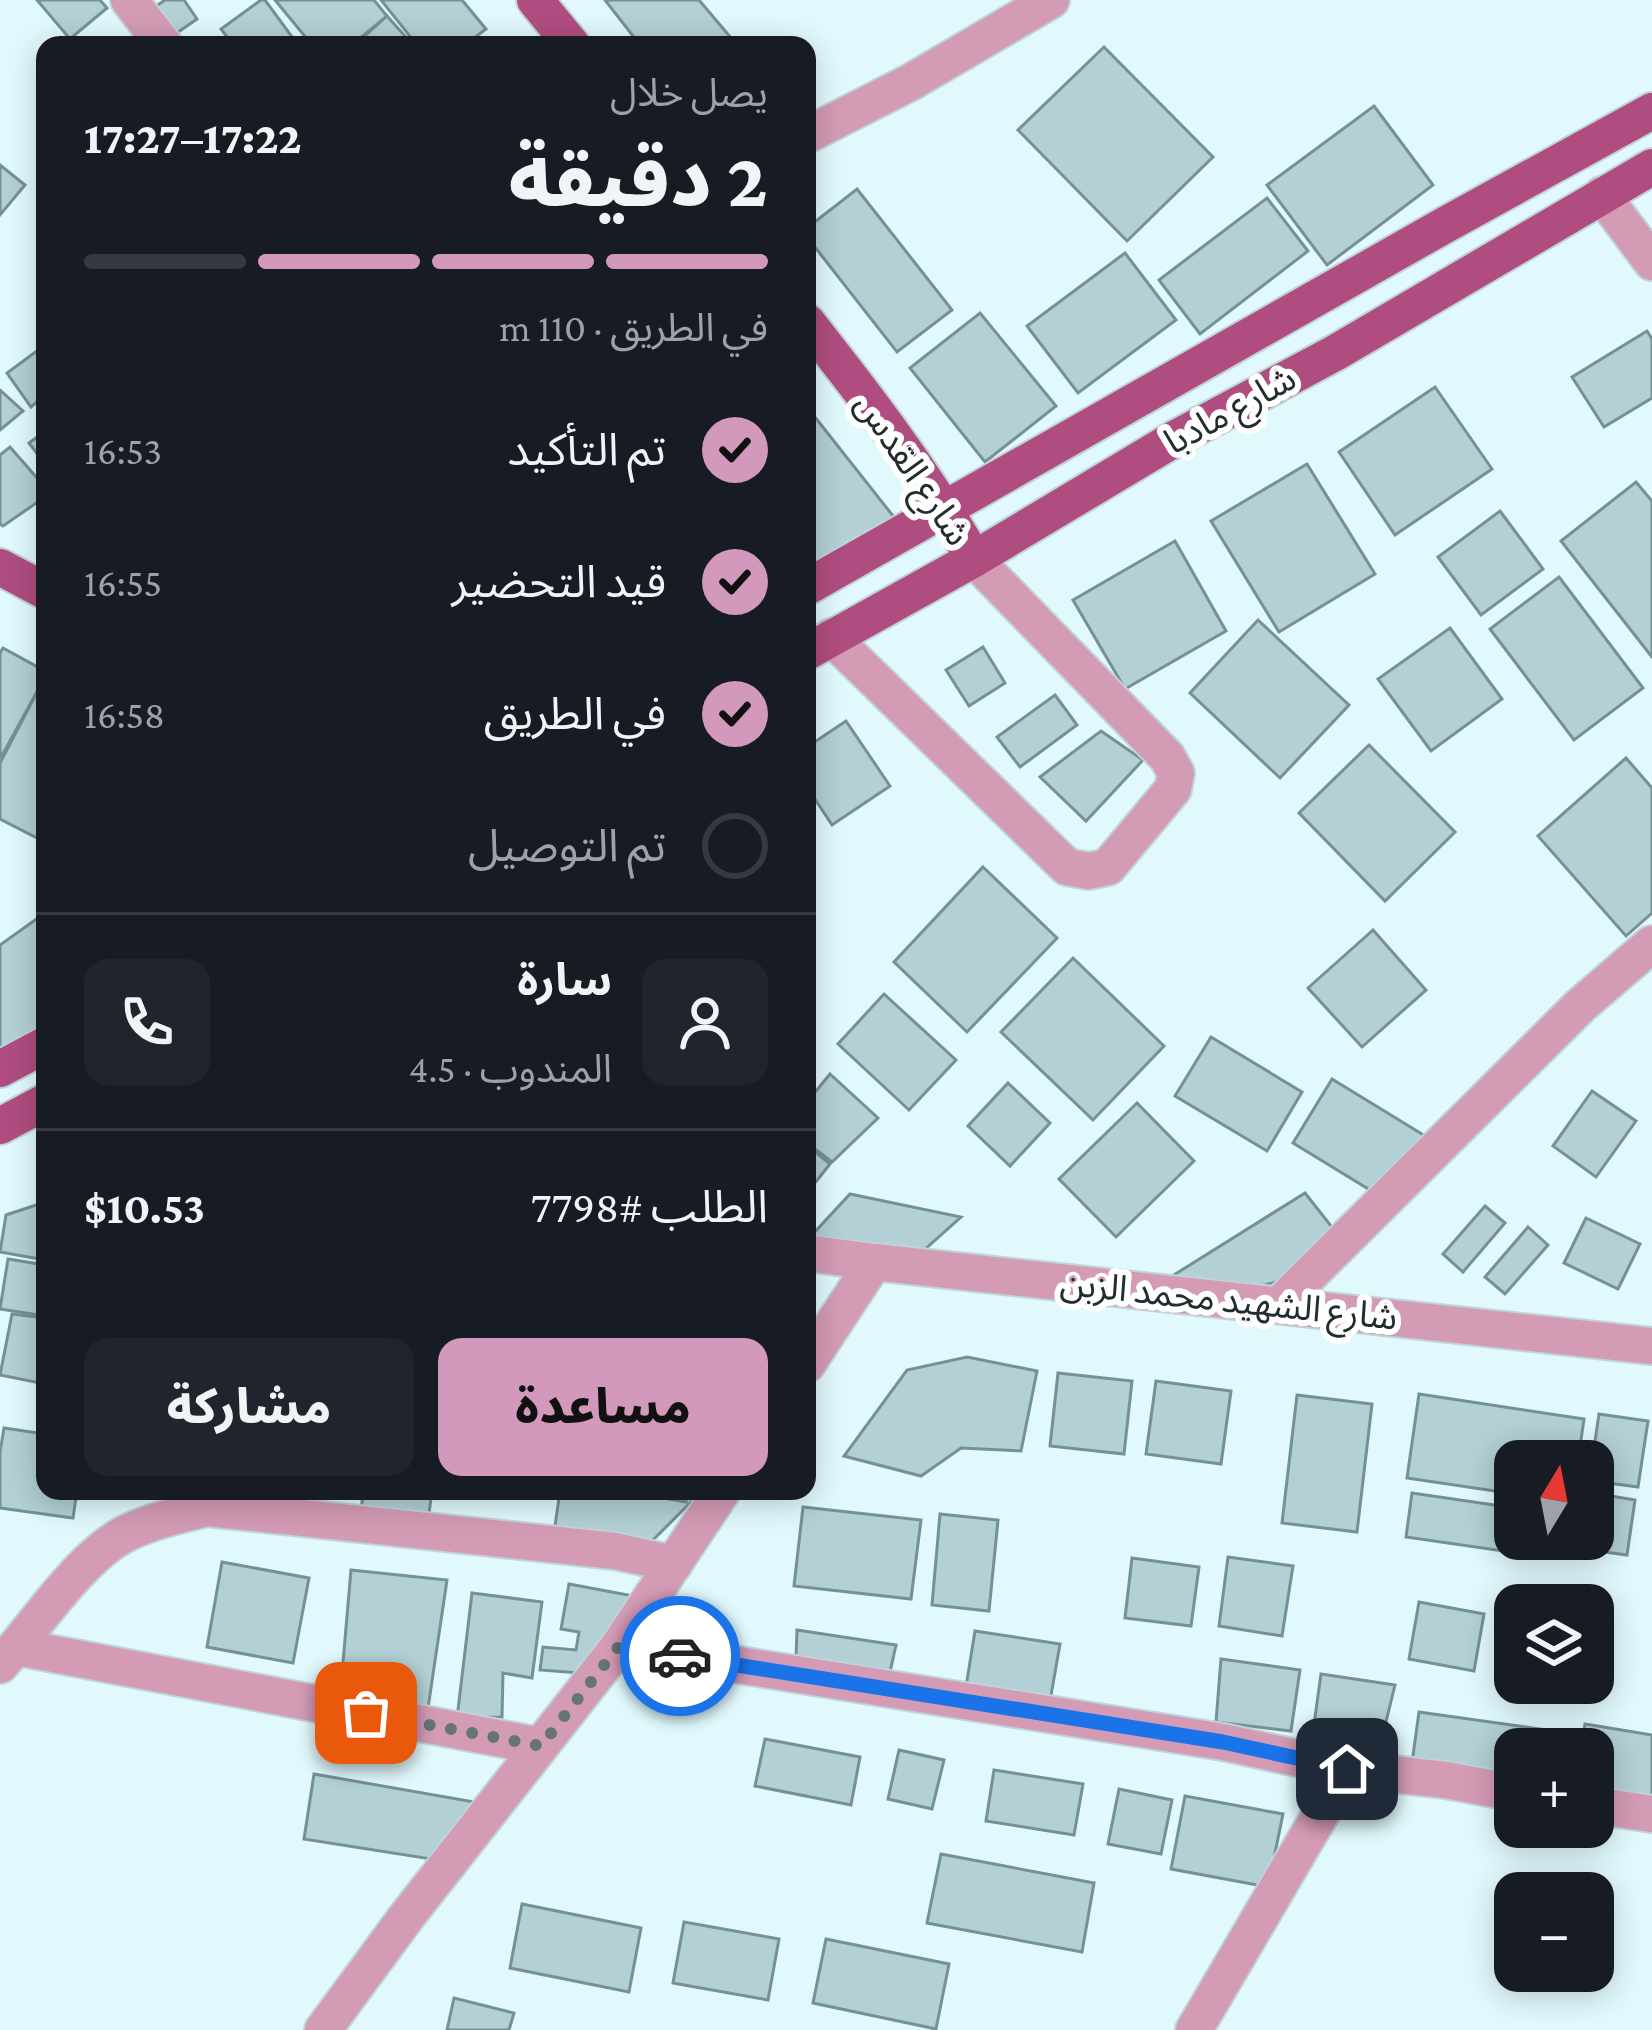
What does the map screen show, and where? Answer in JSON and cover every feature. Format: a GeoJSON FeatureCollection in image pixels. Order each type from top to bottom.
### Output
{"type":"FeatureCollection","features":[{"type":"Feature","properties":{"kind":"main road"},"geometry":{"type":"LineString","coordinates":[[535,0],[565,36]]}},
{"type":"Feature","properties":{"kind":"main road","name":"شارع مادبا"},"geometry":{"type":"LineString","coordinates":[[816,582],[1652,111]]}},
{"type":"Feature","properties":{"kind":"main road","name":"شارع مادبا"},"geometry":{"type":"LineString","coordinates":[[819,645],[1652,167]]}},
{"type":"Feature","properties":{"kind":"main road","name":"شارع القدس"},"geometry":{"type":"LineString","coordinates":[[816,333],[873,405],[945,508],[974,559]]}},
{"type":"Feature","properties":{"kind":"main road"},"geometry":{"type":"LineString","coordinates":[[0,567],[36,586]]}},
{"type":"Feature","properties":{"kind":"main road"},"geometry":{"type":"LineString","coordinates":[[0,1070],[36,1050]]}},
{"type":"Feature","properties":{"kind":"main road"},"geometry":{"type":"LineString","coordinates":[[0,1126],[36,1107]]}},
{"type":"Feature","properties":{"kind":"street"},"geometry":{"type":"LineString","coordinates":[[130,0],[157,36]]}},
{"type":"Feature","properties":{"kind":"street"},"geometry":{"type":"LineString","coordinates":[[816,130],[1051,0]]}},
{"type":"Feature","properties":{"kind":"street"},"geometry":{"type":"LineString","coordinates":[[1602,195],[1652,262]]}},
{"type":"Feature","properties":{"kind":"street"},"geometry":{"type":"LineString","coordinates":[[819,645],[1067,867],[1089,871],[1108,867],[1173,789],[1176,773],[1167,757],[974,559]]}},
{"type":"Feature","properties":{"kind":"street"},"geometry":{"type":"LineString","coordinates":[[1280,1305],[1580,1006],[1652,944]]}},
{"type":"Feature","properties":{"kind":"street","name":"شارع الشهيد محمد الزبن"},"geometry":{"type":"LineString","coordinates":[[816,1254],[1652,1346]]}},
{"type":"Feature","properties":{"kind":"street"},"geometry":{"type":"LineString","coordinates":[[816,1350],[874,1262]]}},
{"type":"Feature","properties":{"kind":"street"},"geometry":{"type":"LineString","coordinates":[[323,2030],[619,1646],[716,1500]]}},
{"type":"Feature","properties":{"kind":"street"},"geometry":{"type":"LineString","coordinates":[[8,1656],[92,1557],[123,1535],[207,1508],[592,1549],[674,1564]]}},
{"type":"Feature","properties":{"kind":"street"},"geometry":{"type":"LineString","coordinates":[[619,1646],[1223,1742],[1347,1769],[1494,1788]]}},
{"type":"Feature","properties":{"kind":"street"},"geometry":{"type":"LineString","coordinates":[[8,1656],[541,1746]]}},
{"type":"Feature","properties":{"kind":"street"},"geometry":{"type":"LineString","coordinates":[[1194,2030],[1347,1769]]}},
{"type":"Feature","properties":{"kind":"street"},"geometry":{"type":"LineString","coordinates":[[1614,1808],[1652,1814]]}},
{"type":"Feature","properties":{"kind":"building"},"geometry":{"type":"Polygon","coordinates":[[[37,0],[100,0],[107,8],[67,36],[37,0]]]}},
{"type":"Feature","properties":{"kind":"building"},"geometry":{"type":"Polygon","coordinates":[[[165,0],[184,0],[197,19],[170,36],[152,9],[165,0]]]}},
{"type":"Feature","properties":{"kind":"building"},"geometry":{"type":"Polygon","coordinates":[[[265,0],[291,36],[226,36],[221,29],[265,0]]]}},
{"type":"Feature","properties":{"kind":"building"},"geometry":{"type":"Polygon","coordinates":[[[275,0],[374,0],[387,16],[363,36],[305,36],[275,0]]]}},
{"type":"Feature","properties":{"kind":"building"},"geometry":{"type":"Polygon","coordinates":[[[381,0],[462,0],[486,29],[477,36],[410,36],[381,0]]]}},
{"type":"Feature","properties":{"kind":"building"},"geometry":{"type":"Polygon","coordinates":[[[605,0],[699,0],[729,36],[633,36],[605,0]]]}},
{"type":"Feature","properties":{"kind":"building"},"geometry":{"type":"Polygon","coordinates":[[[387,16],[405,36],[365,36],[387,16]]]}},
{"type":"Feature","properties":{"kind":"building"},"geometry":{"type":"Polygon","coordinates":[[[1104,47],[1213,157],[1127,241],[1018,130],[1104,47]]]}},
{"type":"Feature","properties":{"kind":"building"},"geometry":{"type":"Polygon","coordinates":[[[1374,106],[1433,185],[1327,265],[1267,185],[1374,106]]]}},
{"type":"Feature","properties":{"kind":"building"},"geometry":{"type":"Polygon","coordinates":[[[0,165],[25,185],[0,215],[0,165]]]}},
{"type":"Feature","properties":{"kind":"building"},"geometry":{"type":"Polygon","coordinates":[[[857,189],[952,310],[897,352],[816,248],[816,221],[857,189]]]}},
{"type":"Feature","properties":{"kind":"building"},"geometry":{"type":"Polygon","coordinates":[[[1267,198],[1308,251],[1200,334],[1159,280],[1267,198]]]}},
{"type":"Feature","properties":{"kind":"building"},"geometry":{"type":"Polygon","coordinates":[[[1125,253],[1176,320],[1078,393],[1027,326],[1125,253]]]}},
{"type":"Feature","properties":{"kind":"building"},"geometry":{"type":"Polygon","coordinates":[[[980,313],[1056,406],[985,462],[910,368],[980,313]]]}},
{"type":"Feature","properties":{"kind":"building"},"geometry":{"type":"Polygon","coordinates":[[[1647,331],[1652,339],[1652,398],[1604,427],[1572,377],[1647,331]]]}},
{"type":"Feature","properties":{"kind":"building"},"geometry":{"type":"Polygon","coordinates":[[[36,352],[36,403],[31,407],[7,373],[36,352]]]}},
{"type":"Feature","properties":{"kind":"building"},"geometry":{"type":"Polygon","coordinates":[[[1435,387],[1492,469],[1395,535],[1339,452],[1435,387]]]}},
{"type":"Feature","properties":{"kind":"building"},"geometry":{"type":"Polygon","coordinates":[[[0,390],[23,411],[0,430],[0,390]]]}},
{"type":"Feature","properties":{"kind":"building"},"geometry":{"type":"Polygon","coordinates":[[[816,418],[897,521],[816,576],[816,418]]]}},
{"type":"Feature","properties":{"kind":"building"},"geometry":{"type":"Polygon","coordinates":[[[10,447],[36,477],[36,503],[3,526],[0,524],[0,455],[10,447]]]}},
{"type":"Feature","properties":{"kind":"building"},"geometry":{"type":"Polygon","coordinates":[[[1307,464],[1375,574],[1279,632],[1211,521],[1307,464]]]}},
{"type":"Feature","properties":{"kind":"building"},"geometry":{"type":"Polygon","coordinates":[[[1636,482],[1652,501],[1652,657],[1561,541],[1636,482]]]}},
{"type":"Feature","properties":{"kind":"building"},"geometry":{"type":"Polygon","coordinates":[[[1500,511],[1543,569],[1481,615],[1438,557],[1500,511]]]}},
{"type":"Feature","properties":{"kind":"building"},"geometry":{"type":"Polygon","coordinates":[[[1175,541],[1226,631],[1125,689],[1073,600],[1175,541]]]}},
{"type":"Feature","properties":{"kind":"building"},"geometry":{"type":"Polygon","coordinates":[[[1559,577],[1643,688],[1574,740],[1490,629],[1559,577]]]}},
{"type":"Feature","properties":{"kind":"building"},"geometry":{"type":"Polygon","coordinates":[[[1258,620],[1349,705],[1280,778],[1190,693],[1258,620]]]}},
{"type":"Feature","properties":{"kind":"building"},"geometry":{"type":"Polygon","coordinates":[[[1450,628],[1502,699],[1431,751],[1378,679],[1450,628]]]}},
{"type":"Feature","properties":{"kind":"building"},"geometry":{"type":"Polygon","coordinates":[[[983,647],[1005,683],[969,706],[946,670],[983,647]]]}},
{"type":"Feature","properties":{"kind":"building"},"geometry":{"type":"Polygon","coordinates":[[[3,648],[36,666],[36,693],[0,759],[3,648]]]}},
{"type":"Feature","properties":{"kind":"building"},"geometry":{"type":"Polygon","coordinates":[[[36,694],[36,837],[0,819],[0,763],[36,694]]]}},
{"type":"Feature","properties":{"kind":"building"},"geometry":{"type":"Polygon","coordinates":[[[1055,695],[1077,725],[1020,767],[997,737],[1055,695]]]}},
{"type":"Feature","properties":{"kind":"building"},"geometry":{"type":"Polygon","coordinates":[[[846,721],[890,786],[832,825],[816,801],[816,741],[846,721]]]}},
{"type":"Feature","properties":{"kind":"building"},"geometry":{"type":"Polygon","coordinates":[[[1101,731],[1143,760],[1086,821],[1040,777],[1101,731]]]}},
{"type":"Feature","properties":{"kind":"building"},"geometry":{"type":"Polygon","coordinates":[[[1369,745],[1455,832],[1385,901],[1299,813],[1369,745]]]}},
{"type":"Feature","properties":{"kind":"building"},"geometry":{"type":"Polygon","coordinates":[[[1626,758],[1652,788],[1652,913],[1626,936],[1538,836],[1626,758]]]}},
{"type":"Feature","properties":{"kind":"building"},"geometry":{"type":"Polygon","coordinates":[[[983,867],[1057,938],[967,1032],[894,962],[983,867]]]}},
{"type":"Feature","properties":{"kind":"building"},"geometry":{"type":"Polygon","coordinates":[[[36,919],[36,1032],[0,1053],[0,945],[36,919]]]}},
{"type":"Feature","properties":{"kind":"building"},"geometry":{"type":"Polygon","coordinates":[[[1373,930],[1426,990],[1362,1047],[1308,988],[1373,930]]]}},
{"type":"Feature","properties":{"kind":"building"},"geometry":{"type":"Polygon","coordinates":[[[1073,958],[1164,1046],[1093,1120],[1001,1032],[1073,958]]]}},
{"type":"Feature","properties":{"kind":"building"},"geometry":{"type":"Polygon","coordinates":[[[884,994],[956,1060],[909,1110],[838,1044],[884,994]]]}},
{"type":"Feature","properties":{"kind":"building"},"geometry":{"type":"Polygon","coordinates":[[[1211,1037],[1302,1092],[1267,1151],[1175,1096],[1211,1037]]]}},
{"type":"Feature","properties":{"kind":"building"},"geometry":{"type":"Polygon","coordinates":[[[830,1074],[878,1118],[832,1162],[816,1150],[816,1091],[830,1074]]]}},
{"type":"Feature","properties":{"kind":"building"},"geometry":{"type":"Polygon","coordinates":[[[1332,1079],[1430,1139],[1375,1193],[1293,1143],[1332,1079]]]}},
{"type":"Feature","properties":{"kind":"building"},"geometry":{"type":"Polygon","coordinates":[[[1008,1083],[1050,1123],[1010,1166],[968,1126],[1008,1083]]]}},
{"type":"Feature","properties":{"kind":"building"},"geometry":{"type":"Polygon","coordinates":[[[1592,1091],[1636,1121],[1596,1177],[1553,1146],[1592,1091]]]}},
{"type":"Feature","properties":{"kind":"building"},"geometry":{"type":"Polygon","coordinates":[[[1137,1103],[1194,1161],[1116,1237],[1059,1179],[1137,1103]]]}},
{"type":"Feature","properties":{"kind":"building"},"geometry":{"type":"Polygon","coordinates":[[[816,1152],[830,1164],[816,1182],[816,1152]]]}},
{"type":"Feature","properties":{"kind":"building"},"geometry":{"type":"Polygon","coordinates":[[[1305,1193],[1339,1236],[1287,1279],[1220,1297],[1161,1283],[1305,1193]]]}},
{"type":"Feature","properties":{"kind":"building"},"geometry":{"type":"Polygon","coordinates":[[[850,1194],[961,1217],[923,1251],[816,1236],[850,1194]]]}},
{"type":"Feature","properties":{"kind":"building"},"geometry":{"type":"Polygon","coordinates":[[[36,1205],[36,1258],[0,1252],[6,1215],[36,1205]]]}},
{"type":"Feature","properties":{"kind":"building"},"geometry":{"type":"Polygon","coordinates":[[[1485,1206],[1505,1223],[1463,1272],[1443,1254],[1485,1206]]]}},
{"type":"Feature","properties":{"kind":"building"},"geometry":{"type":"Polygon","coordinates":[[[1586,1218],[1640,1244],[1618,1289],[1564,1263],[1586,1218]]]}},
{"type":"Feature","properties":{"kind":"building"},"geometry":{"type":"Polygon","coordinates":[[[1528,1227],[1548,1245],[1505,1294],[1485,1277],[1528,1227]]]}},
{"type":"Feature","properties":{"kind":"building"},"geometry":{"type":"Polygon","coordinates":[[[8,1259],[36,1264],[36,1315],[0,1309],[8,1259]]]}},
{"type":"Feature","properties":{"kind":"building"},"geometry":{"type":"Polygon","coordinates":[[[12,1314],[36,1317],[36,1382],[0,1375],[12,1314]]]}},
{"type":"Feature","properties":{"kind":"building"},"geometry":{"type":"Polygon","coordinates":[[[967,1357],[1037,1371],[1021,1451],[961,1448],[921,1476],[844,1456],[907,1370],[967,1357]]]}},
{"type":"Feature","properties":{"kind":"building"},"geometry":{"type":"Polygon","coordinates":[[[1058,1373],[1132,1381],[1124,1454],[1050,1446],[1058,1373]]]}},
{"type":"Feature","properties":{"kind":"building"},"geometry":{"type":"Polygon","coordinates":[[[1156,1381],[1231,1391],[1221,1464],[1146,1454],[1156,1381]]]}},
{"type":"Feature","properties":{"kind":"building"},"geometry":{"type":"Polygon","coordinates":[[[1419,1394],[1584,1419],[1581,1440],[1494,1440],[1494,1491],[1407,1478],[1419,1394]]]}},
{"type":"Feature","properties":{"kind":"building"},"geometry":{"type":"Polygon","coordinates":[[[1297,1395],[1372,1404],[1357,1532],[1282,1523],[1297,1395]]]}},
{"type":"Feature","properties":{"kind":"building"},"geometry":{"type":"Polygon","coordinates":[[[1599,1414],[1648,1421],[1638,1487],[1614,1484],[1614,1440],[1595,1440],[1599,1414]]]}},
{"type":"Feature","properties":{"kind":"building"},"geometry":{"type":"Polygon","coordinates":[[[4,1428],[36,1433],[36,1500],[76,1500],[73,1518],[0,1508],[4,1428]]]}},
{"type":"Feature","properties":{"kind":"building"},"geometry":{"type":"Polygon","coordinates":[[[1412,1493],[1494,1505],[1494,1550],[1406,1537],[1412,1493]]]}},
{"type":"Feature","properties":{"kind":"building"},"geometry":{"type":"Polygon","coordinates":[[[1614,1496],[1635,1500],[1627,1555],[1614,1553],[1614,1496]]]}},
{"type":"Feature","properties":{"kind":"building"},"geometry":{"type":"Polygon","coordinates":[[[252,1500],[298,1500],[294,1509],[252,1500]]]}},
{"type":"Feature","properties":{"kind":"building"},"geometry":{"type":"Polygon","coordinates":[[[362,1500],[431,1500],[428,1521],[361,1514],[362,1500]]]}},
{"type":"Feature","properties":{"kind":"building"},"geometry":{"type":"Polygon","coordinates":[[[559,1500],[693,1500],[649,1544],[555,1526],[559,1500]]]}},
{"type":"Feature","properties":{"kind":"building"},"geometry":{"type":"Polygon","coordinates":[[[803,1507],[921,1520],[911,1599],[794,1586],[803,1507]]]}},
{"type":"Feature","properties":{"kind":"building"},"geometry":{"type":"Polygon","coordinates":[[[940,1514],[998,1520],[989,1611],[932,1605],[940,1514]]]}},
{"type":"Feature","properties":{"kind":"building"},"geometry":{"type":"Polygon","coordinates":[[[1228,1557],[1293,1566],[1282,1636],[1219,1626],[1228,1557]]]}},
{"type":"Feature","properties":{"kind":"building"},"geometry":{"type":"Polygon","coordinates":[[[1132,1558],[1199,1567],[1191,1626],[1125,1618],[1132,1558]]]}},
{"type":"Feature","properties":{"kind":"building"},"geometry":{"type":"Polygon","coordinates":[[[222,1562],[309,1578],[293,1663],[207,1647],[222,1562]]]}},
{"type":"Feature","properties":{"kind":"building"},"geometry":{"type":"Polygon","coordinates":[[[351,1570],[447,1580],[428,1708],[340,1697],[351,1570]]]}},
{"type":"Feature","properties":{"kind":"building"},"geometry":{"type":"Polygon","coordinates":[[[569,1584],[644,1598],[579,1673],[540,1670],[543,1647],[576,1650],[579,1632],[561,1629],[569,1584]]]}},
{"type":"Feature","properties":{"kind":"building"},"geometry":{"type":"Polygon","coordinates":[[[472,1593],[542,1602],[532,1678],[503,1673],[502,1717],[457,1718],[472,1593]]]}},
{"type":"Feature","properties":{"kind":"building"},"geometry":{"type":"Polygon","coordinates":[[[1419,1602],[1484,1614],[1474,1671],[1409,1659],[1419,1602]]]}},
{"type":"Feature","properties":{"kind":"building"},"geometry":{"type":"Polygon","coordinates":[[[797,1630],[896,1645],[890,1672],[796,1657],[797,1630]]]}},
{"type":"Feature","properties":{"kind":"building"},"geometry":{"type":"Polygon","coordinates":[[[975,1631],[1060,1644],[1049,1707],[965,1693],[975,1631]]]}},
{"type":"Feature","properties":{"kind":"building"},"geometry":{"type":"Polygon","coordinates":[[[1221,1659],[1300,1670],[1291,1731],[1216,1722],[1221,1659]]]}},
{"type":"Feature","properties":{"kind":"building"},"geometry":{"type":"Polygon","coordinates":[[[1321,1674],[1395,1685],[1380,1746],[1312,1739],[1321,1674]]]}},
{"type":"Feature","properties":{"kind":"building"},"geometry":{"type":"Polygon","coordinates":[[[1419,1712],[1533,1728],[1494,1728],[1494,1782],[1411,1770],[1419,1712]]]}},
{"type":"Feature","properties":{"kind":"building"},"geometry":{"type":"Polygon","coordinates":[[[1614,1729],[1652,1735],[1652,1799],[1614,1793],[1614,1729]]]}},
{"type":"Feature","properties":{"kind":"building"},"geometry":{"type":"Polygon","coordinates":[[[765,1739],[860,1757],[851,1805],[755,1786],[765,1739]]]}},
{"type":"Feature","properties":{"kind":"building"},"geometry":{"type":"Polygon","coordinates":[[[899,1750],[944,1760],[932,1809],[888,1799],[899,1750]]]}},
{"type":"Feature","properties":{"kind":"building"},"geometry":{"type":"Polygon","coordinates":[[[994,1770],[1083,1784],[1074,1835],[986,1821],[994,1770]]]}},
{"type":"Feature","properties":{"kind":"building"},"geometry":{"type":"Polygon","coordinates":[[[314,1774],[480,1803],[437,1860],[304,1839],[314,1774]]]}},
{"type":"Feature","properties":{"kind":"building"},"geometry":{"type":"Polygon","coordinates":[[[1119,1789],[1172,1800],[1161,1854],[1108,1844],[1119,1789]]]}},
{"type":"Feature","properties":{"kind":"building"},"geometry":{"type":"Polygon","coordinates":[[[1185,1796],[1283,1814],[1268,1887],[1171,1869],[1185,1796]]]}},
{"type":"Feature","properties":{"kind":"building"},"geometry":{"type":"Polygon","coordinates":[[[941,1854],[1094,1883],[1082,1952],[927,1923],[941,1854]]]}},
{"type":"Feature","properties":{"kind":"building"},"geometry":{"type":"Polygon","coordinates":[[[522,1904],[641,1928],[629,1992],[510,1968],[522,1904]]]}},
{"type":"Feature","properties":{"kind":"building"},"geometry":{"type":"Polygon","coordinates":[[[684,1922],[779,1939],[768,2000],[673,1983],[684,1922]]]}},
{"type":"Feature","properties":{"kind":"building"},"geometry":{"type":"Polygon","coordinates":[[[826,1939],[949,1964],[936,2029],[813,2003],[826,1939]]]}},
{"type":"Feature","properties":{"kind":"building"},"geometry":{"type":"Polygon","coordinates":[[[454,1998],[514,2013],[509,2030],[447,2030],[454,1998]]]}},
{"type":"Feature","properties":{"kind":"way so far"},"geometry":{"type":"LineString","coordinates":[[366,1713],[541,1746],[619,1646],[680,1656]]}},
{"type":"Feature","properties":{"kind":"route"},"geometry":{"type":"LineString","coordinates":[[680,1656],[1223,1742],[1347,1769]]}}]}
